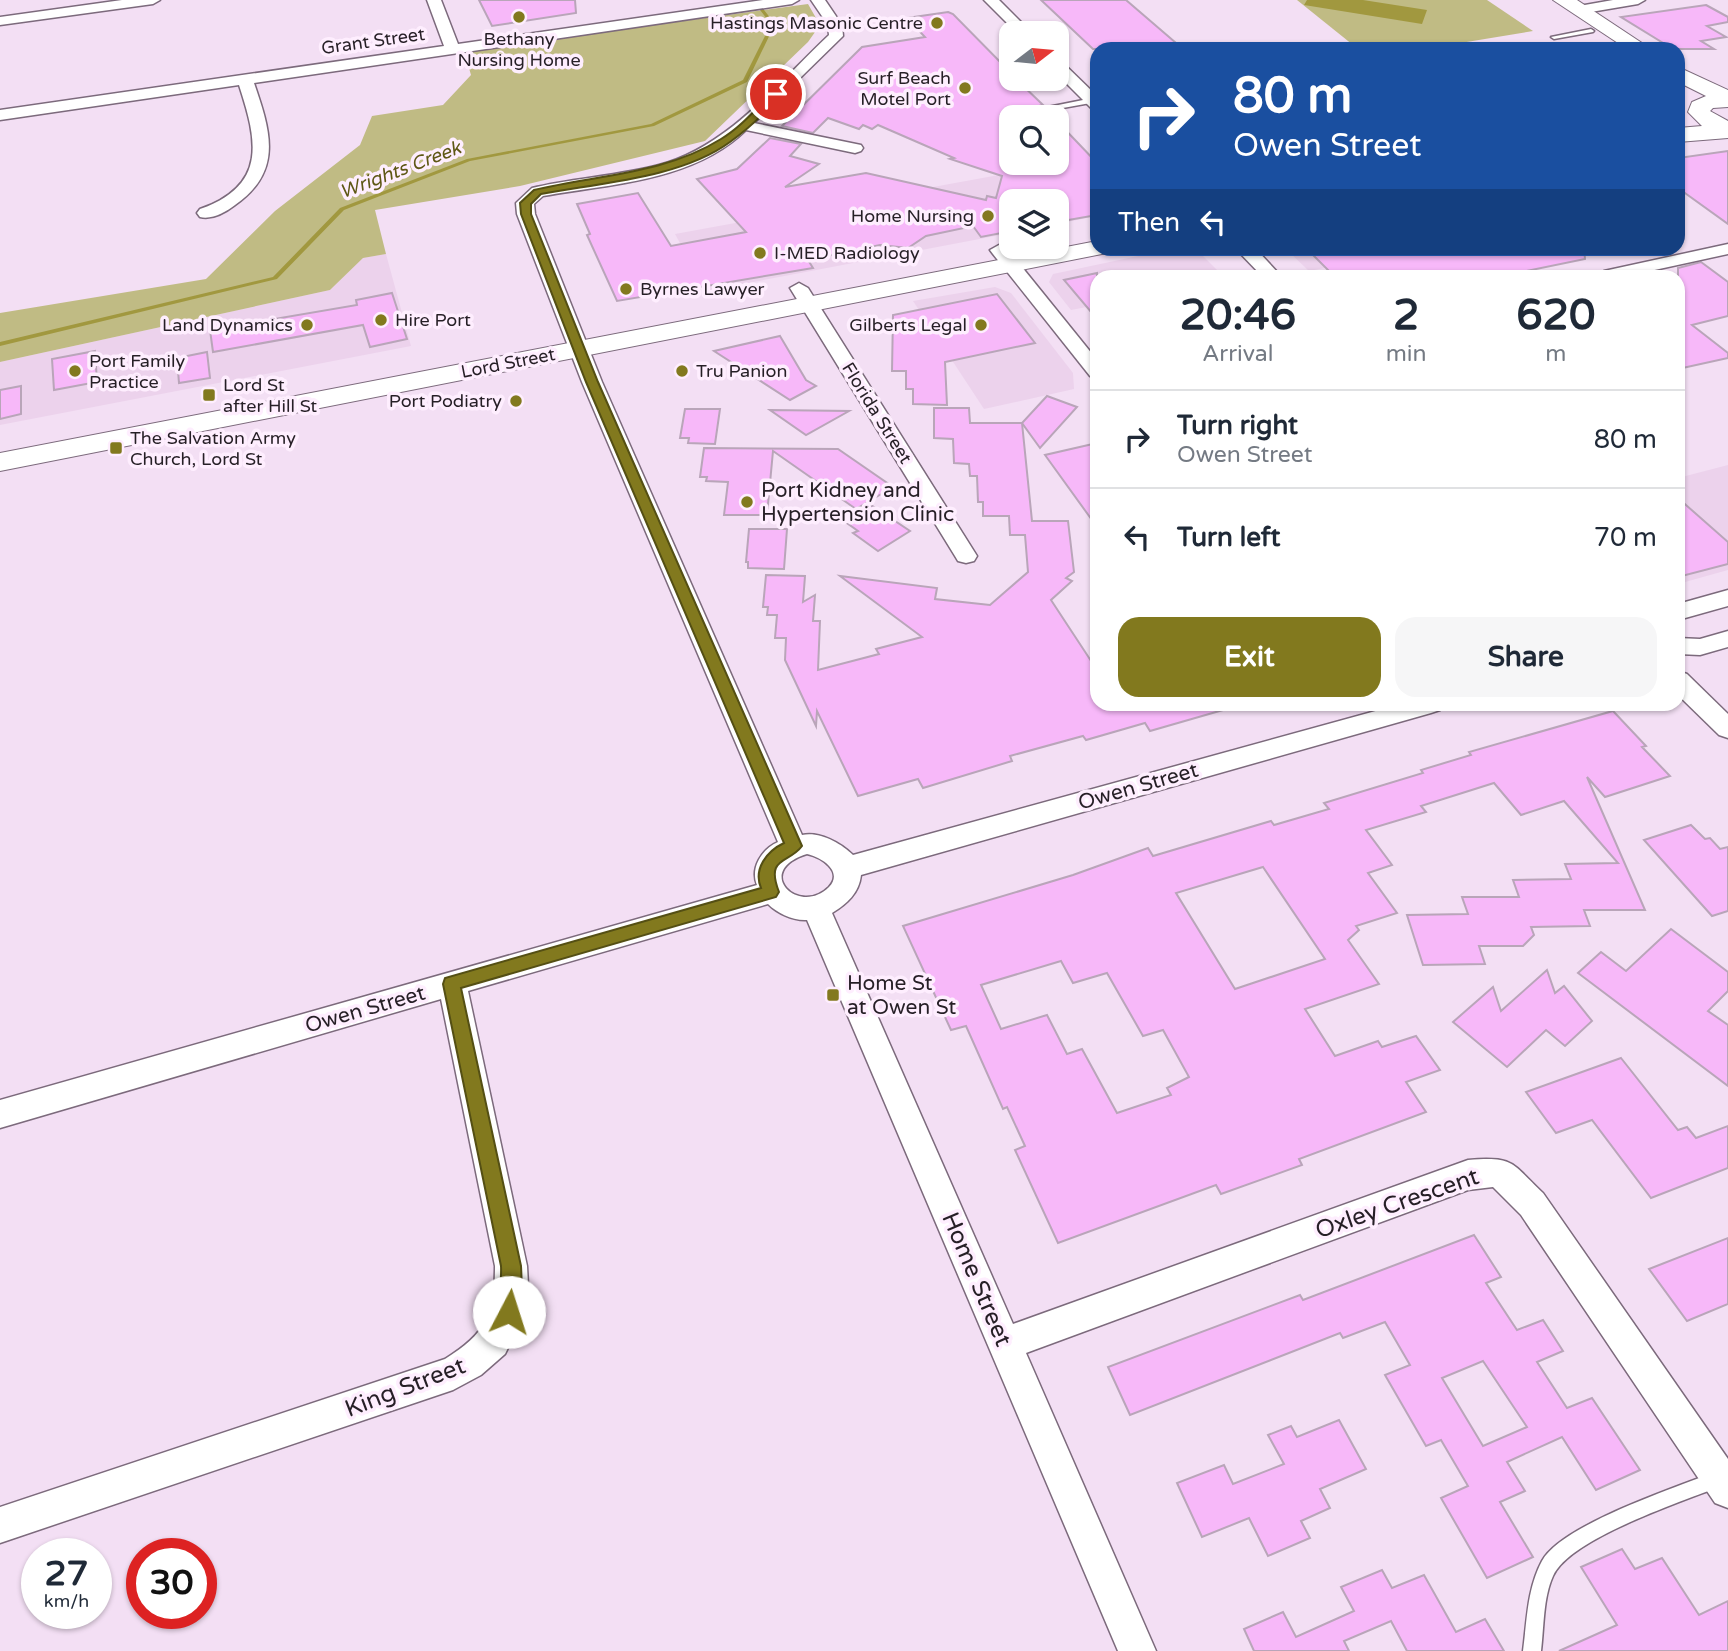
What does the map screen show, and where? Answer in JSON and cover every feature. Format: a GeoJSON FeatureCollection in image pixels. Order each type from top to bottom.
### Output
{"type":"FeatureCollection","features":[{"type":"Feature","properties":{"kind":"main road"},"geometry":{"type":"LineString","coordinates":[[1541,0],[1608,42]]}},
{"type":"Feature","properties":{"kind":"main road"},"geometry":{"type":"LineString","coordinates":[[1571,5],[1630,42]]}},
{"type":"Feature","properties":{"kind":"main road"},"geometry":{"type":"LineString","coordinates":[[1685,76],[1728,100]]}},
{"type":"Feature","properties":{"kind":"main road"},"geometry":{"type":"LineString","coordinates":[[1728,100],[1707,102],[1692,113],[1728,130]]}},
{"type":"Feature","properties":{"kind":"main road"},"geometry":{"type":"LineString","coordinates":[[1685,134],[1728,130]]}},
{"type":"Feature","properties":{"kind":"main road"},"geometry":{"type":"LineString","coordinates":[[1069,237],[1090,232]]}},
{"type":"Feature","properties":{"kind":"main road","name":"Lord Street"},"geometry":{"type":"LineString","coordinates":[[1069,250],[1090,249]]}},
{"type":"Feature","properties":{"kind":"main road","name":"Lord Street"},"geometry":{"type":"LineString","coordinates":[[0,462],[576,341],[999,256]]}},
{"type":"Feature","properties":{"kind":"main road","name":"Lord Street"},"geometry":{"type":"LineString","coordinates":[[0,442],[576,341]]}},
{"type":"Feature","properties":{"kind":"street"},"geometry":{"type":"LineString","coordinates":[[0,21],[153,0]]}},
{"type":"Feature","properties":{"kind":"street"},"geometry":{"type":"LineString","coordinates":[[434,0],[453,49]]}},
{"type":"Feature","properties":{"kind":"street"},"geometry":{"type":"LineString","coordinates":[[684,0],[694,15]]}},
{"type":"Feature","properties":{"kind":"street","name":"Grant Street"},"geometry":{"type":"LineString","coordinates":[[0,115],[792,0]]}},
{"type":"Feature","properties":{"kind":"street"},"geometry":{"type":"LineString","coordinates":[[793,846],[576,341],[526,214],[525,203],[538,192],[663,169],[694,158],[727,140],[836,36],[835,25],[818,0]]}},
{"type":"Feature","properties":{"kind":"street"},"geometry":{"type":"LineString","coordinates":[[991,0],[1013,21]]}},
{"type":"Feature","properties":{"kind":"street"},"geometry":{"type":"LineString","coordinates":[[1571,5],[1638,0]]}},
{"type":"Feature","properties":{"kind":"street"},"geometry":{"type":"LineString","coordinates":[[1069,77],[1090,97]]}},
{"type":"Feature","properties":{"kind":"street"},"geometry":{"type":"LineString","coordinates":[[206,213],[225,207],[235,199],[261,166],[264,146],[262,130],[245,79]]}},
{"type":"Feature","properties":{"kind":"street"},"geometry":{"type":"LineString","coordinates":[[743,125],[855,148]]}},
{"type":"Feature","properties":{"kind":"street"},"geometry":{"type":"LineString","coordinates":[[1632,270],[1728,249]]}},
{"type":"Feature","properties":{"kind":"street"},"geometry":{"type":"LineString","coordinates":[[1252,256],[1266,270]]}},
{"type":"Feature","properties":{"kind":"street"},"geometry":{"type":"LineString","coordinates":[[1013,259],[1090,363]]}},
{"type":"Feature","properties":{"kind":"street","name":"Florida Street"},"geometry":{"type":"LineString","coordinates":[[804,296],[966,556]]}},
{"type":"Feature","properties":{"kind":"street"},"geometry":{"type":"LineString","coordinates":[[1685,610],[1728,598]]}},
{"type":"Feature","properties":{"kind":"street"},"geometry":{"type":"LineString","coordinates":[[1685,646],[1700,647],[1728,639]]}},
{"type":"Feature","properties":{"kind":"street"},"geometry":{"type":"LineString","coordinates":[[1685,687],[1728,729]]}},
{"type":"Feature","properties":{"kind":"street","name":"Owen Street"},"geometry":{"type":"LineString","coordinates":[[846,868],[1406,711]]}},
{"type":"Feature","properties":{"kind":"street"},"geometry":{"type":"LineString","coordinates":[[820,845],[841,858],[846,868],[844,888],[827,904],[816,908],[789,906],[770,892],[766,881],[767,870],[781,851],[793,846],[820,845]]}},
{"type":"Feature","properties":{"kind":"street","name":"Owen Street"},"geometry":{"type":"LineString","coordinates":[[0,1114],[770,892]]}},
{"type":"Feature","properties":{"kind":"street","name":"Home Street"},"geometry":{"type":"LineString","coordinates":[[816,908],[1137,1651]]}},
{"type":"Feature","properties":{"kind":"street","name":"King Street"},"geometry":{"type":"LineString","coordinates":[[0,1525],[453,1373],[489,1349],[503,1331],[509,1312],[513,1289],[511,1266],[452,984]]}},
{"type":"Feature","properties":{"kind":"street","name":"Oxley Crescent"},"geometry":{"type":"LineString","coordinates":[[1005,1344],[1468,1175],[1499,1172],[1532,1204],[1724,1484]]}},
{"type":"Feature","properties":{"kind":"lane"},"geometry":{"type":"LineString","coordinates":[[1554,37],[1591,31]]}},
{"type":"Feature","properties":{"kind":"lane"},"geometry":{"type":"LineString","coordinates":[[1069,106],[1090,103]]}},
{"type":"Feature","properties":{"kind":"lane"},"geometry":{"type":"LineString","coordinates":[[1532,1651],[1542,1581],[1555,1557],[1578,1540],[1724,1484]]}},
{"type":"Feature","properties":{"kind":"shaded area"},"geometry":{"type":"Polygon","coordinates":[[[1297,0],[1487,0],[1533,31],[1466,42],[1349,42],[1297,0]]]}},
{"type":"Feature","properties":{"kind":"shaded area"},"geometry":{"type":"Polygon","coordinates":[[[1307,0],[1363,0],[1427,10],[1422,24],[1304,5],[1307,0]]]}},
{"type":"Feature","properties":{"kind":"shaded area"},"geometry":{"type":"Polygon","coordinates":[[[808,4],[820,25],[808,42],[705,141],[520,186],[375,210],[386,254],[363,258],[330,290],[0,362],[0,313],[206,279],[275,211],[360,145],[372,116],[443,105],[471,75],[464,51],[808,4]]]}},
{"type":"Feature","properties":{"kind":"shaded area"},"geometry":{"type":"Polygon","coordinates":[[[1090,158],[1090,217],[1069,222],[1069,189],[999,189],[999,235],[706,291],[675,234],[999,175],[1069,175],[1069,162],[1090,158]]]}},
{"type":"Feature","properties":{"kind":"shaded area"},"geometry":{"type":"Polygon","coordinates":[[[386,254],[411,346],[0,425],[0,362],[330,290],[363,258],[386,254]]]}},
{"type":"Feature","properties":{"kind":"shaded area"},"geometry":{"type":"Polygon","coordinates":[[[1138,256],[1203,256],[1217,270],[1090,270],[1090,306],[1071,310],[1049,282],[1053,274],[1138,256]]]}},
{"type":"Feature","properties":{"kind":"shaded area"},"geometry":{"type":"Polygon","coordinates":[[[1293,256],[1387,256],[1314,270],[1308,270],[1293,256]]]}},
{"type":"Feature","properties":{"kind":"shaded area"},"geometry":{"type":"Polygon","coordinates":[[[995,287],[1011,293],[1073,373],[1074,389],[984,409],[913,301],[995,287]]]}},
{"type":"Feature","properties":{"kind":"shaded area"},"geometry":{"type":"Polygon","coordinates":[[[1728,465],[1728,570],[1685,582],[1685,476],[1728,465]]]}},
{"type":"Feature","properties":{"kind":"building","name":"Bethany Nursing Home"},"geometry":{"type":"Polygon","coordinates":[[[479,0],[575,0],[576,13],[492,26],[479,0]]]}},
{"type":"Feature","properties":{"kind":"building"},"geometry":{"type":"Polygon","coordinates":[[[1041,0],[1126,0],[1175,42],[1090,42],[1090,46],[1069,26],[1069,21],[1063,21],[1041,0]]]}},
{"type":"Feature","properties":{"kind":"building"},"geometry":{"type":"Polygon","coordinates":[[[1706,5],[1728,17],[1728,22],[1707,26],[1726,37],[1701,41],[1714,49],[1685,49],[1685,42],[1662,42],[1621,17],[1706,5]]]}},
{"type":"Feature","properties":{"kind":"building"},"geometry":{"type":"Polygon","coordinates":[[[948,12],[953,14],[999,61],[999,91],[1028,91],[1043,105],[999,105],[999,175],[1069,175],[1069,134],[1090,156],[1090,216],[1069,220],[1069,189],[999,189],[999,234],[981,237],[973,226],[926,236],[908,248],[880,245],[808,260],[813,268],[617,301],[587,235],[590,234],[577,204],[638,193],[671,246],[746,232],[697,179],[737,169],[770,138],[801,144],[790,156],[819,164],[785,187],[866,173],[986,200],[987,196],[996,198],[1002,176],[950,159],[954,158],[878,125],[872,129],[863,125],[859,129],[828,118],[813,133],[782,126],[862,47],[925,37],[907,18],[948,12]]]}},
{"type":"Feature","properties":{"kind":"building"},"geometry":{"type":"Polygon","coordinates":[[[1728,151],[1728,224],[1685,193],[1685,157],[1728,151]]]}},
{"type":"Feature","properties":{"kind":"building"},"geometry":{"type":"Polygon","coordinates":[[[1314,256],[1585,256],[1585,259],[1531,270],[1328,270],[1314,256]]]}},
{"type":"Feature","properties":{"kind":"building"},"geometry":{"type":"Polygon","coordinates":[[[1701,262],[1728,282],[1728,316],[1692,325],[1728,353],[1728,358],[1685,367],[1685,270],[1678,268],[1701,262]]]}},
{"type":"Feature","properties":{"kind":"building"},"geometry":{"type":"Polygon","coordinates":[[[1090,274],[1090,311],[1064,280],[1090,274]]]}},
{"type":"Feature","properties":{"kind":"building"},"geometry":{"type":"Polygon","coordinates":[[[392,293],[407,339],[370,347],[363,325],[213,352],[210,330],[357,305],[356,300],[392,293]]]}},
{"type":"Feature","properties":{"kind":"building"},"geometry":{"type":"Polygon","coordinates":[[[997,294],[1035,343],[945,362],[947,405],[913,404],[913,389],[906,389],[906,371],[892,371],[893,315],[997,294]]]}},
{"type":"Feature","properties":{"kind":"building"},"geometry":{"type":"Polygon","coordinates":[[[780,336],[806,380],[816,386],[790,400],[714,351],[780,336]]]}},
{"type":"Feature","properties":{"kind":"building","name":"Port Family Practice"},"geometry":{"type":"Polygon","coordinates":[[[95,351],[97,382],[54,390],[52,359],[95,351]]]}},
{"type":"Feature","properties":{"kind":"building"},"geometry":{"type":"Polygon","coordinates":[[[207,352],[210,378],[179,383],[177,358],[207,352]]]}},
{"type":"Feature","properties":{"kind":"building"},"geometry":{"type":"Polygon","coordinates":[[[21,386],[21,414],[0,419],[0,390],[21,386]]]}},
{"type":"Feature","properties":{"kind":"building"},"geometry":{"type":"Polygon","coordinates":[[[1047,396],[1077,407],[1040,448],[1022,423],[1047,396]]]}},
{"type":"Feature","properties":{"kind":"building"},"geometry":{"type":"Polygon","coordinates":[[[934,408],[969,408],[970,423],[1022,423],[1032,521],[1068,521],[1074,572],[1066,578],[1072,581],[1051,600],[1090,659],[1090,711],[1220,711],[1150,731],[1145,723],[1086,740],[1083,736],[1010,756],[1012,761],[923,788],[918,779],[858,796],[817,711],[816,726],[785,660],[786,638],[775,638],[777,615],[767,615],[768,607],[763,607],[766,575],[805,576],[803,602],[815,595],[813,621],[820,621],[818,670],[879,654],[876,649],[922,637],[840,576],[937,588],[935,599],[990,605],[1028,572],[1025,535],[1010,535],[1009,516],[983,516],[983,502],[978,502],[977,476],[970,476],[969,464],[954,463],[953,439],[934,438],[934,408]]]}},
{"type":"Feature","properties":{"kind":"building"},"geometry":{"type":"Polygon","coordinates":[[[685,409],[720,409],[715,444],[688,443],[689,438],[680,438],[685,409]]]}},
{"type":"Feature","properties":{"kind":"building"},"geometry":{"type":"Polygon","coordinates":[[[770,410],[849,411],[806,435],[770,410]]]}},
{"type":"Feature","properties":{"kind":"building"},"geometry":{"type":"Polygon","coordinates":[[[1090,445],[1090,517],[1045,455],[1090,445]]]}},
{"type":"Feature","properties":{"kind":"building"},"geometry":{"type":"Polygon","coordinates":[[[704,448],[838,449],[893,487],[856,509],[773,451],[767,515],[724,515],[728,482],[706,481],[707,477],[700,477],[704,448]]]}},
{"type":"Feature","properties":{"kind":"building"},"geometry":{"type":"Polygon","coordinates":[[[1685,504],[1728,542],[1728,564],[1685,575],[1685,504]]]}},
{"type":"Feature","properties":{"kind":"building"},"geometry":{"type":"Polygon","coordinates":[[[871,505],[910,531],[878,551],[853,533],[858,531],[844,521],[871,505]]]}},
{"type":"Feature","properties":{"kind":"building"},"geometry":{"type":"Polygon","coordinates":[[[749,529],[787,529],[784,569],[748,568],[746,562],[749,529]]]}},
{"type":"Feature","properties":{"kind":"building"},"geometry":{"type":"Polygon","coordinates":[[[1613,711],[1670,776],[1605,797],[1587,777],[1645,910],[1584,910],[1590,926],[1531,927],[1534,935],[1523,946],[1479,946],[1485,964],[1423,965],[1407,915],[1468,914],[1462,897],[1519,897],[1513,880],[1571,879],[1565,864],[1618,863],[1564,801],[1521,815],[1494,783],[1421,806],[1426,812],[1366,830],[1392,865],[1368,873],[1397,913],[1356,926],[1359,930],[1348,940],[1379,984],[1305,1009],[1335,1056],[1378,1041],[1382,1047],[1416,1036],[1440,1070],[1406,1082],[1426,1112],[1299,1159],[1302,1165],[1221,1194],[1216,1185],[1058,1243],[1015,1150],[1025,1146],[1007,1107],[1003,1109],[966,1026],[951,1030],[903,926],[1073,875],[1148,848],[1153,856],[1271,821],[1274,825],[1329,809],[1324,803],[1423,773],[1421,770],[1471,755],[1469,752],[1613,711]],[[1263,867],[1176,893],[1235,989],[1325,959],[1263,867]],[[1061,961],[981,985],[1001,1029],[1047,1015],[1067,1054],[1082,1049],[1117,1113],[1171,1095],[1167,1088],[1189,1077],[1163,1030],[1143,1036],[1107,973],[1073,983],[1061,961]]]}},
{"type":"Feature","properties":{"kind":"building"},"geometry":{"type":"Polygon","coordinates":[[[1691,825],[1720,849],[1728,847],[1728,911],[1712,916],[1644,840],[1691,825]]]}},
{"type":"Feature","properties":{"kind":"building"},"geometry":{"type":"Polygon","coordinates":[[[1671,929],[1728,972],[1728,991],[1708,1011],[1728,1025],[1728,1086],[1578,973],[1601,952],[1626,971],[1671,929]]]}},
{"type":"Feature","properties":{"kind":"building"},"geometry":{"type":"Polygon","coordinates":[[[1547,970],[1555,993],[1564,986],[1592,1021],[1565,1046],[1546,1030],[1507,1067],[1453,1022],[1493,987],[1501,1011],[1547,970]]]}},
{"type":"Feature","properties":{"kind":"building"},"geometry":{"type":"Polygon","coordinates":[[[1621,1058],[1678,1130],[1687,1127],[1696,1138],[1728,1126],[1728,1168],[1651,1198],[1592,1120],[1556,1133],[1526,1092],[1621,1058]]]}},
{"type":"Feature","properties":{"kind":"building"},"geometry":{"type":"Polygon","coordinates":[[[1474,1235],[1501,1277],[1486,1283],[1517,1330],[1543,1320],[1563,1351],[1537,1362],[1567,1408],[1592,1398],[1640,1470],[1596,1490],[1562,1437],[1507,1462],[1525,1491],[1500,1502],[1533,1557],[1487,1578],[1441,1498],[1468,1486],[1441,1440],[1426,1446],[1385,1375],[1410,1365],[1385,1322],[1343,1338],[1340,1333],[1130,1415],[1108,1367],[1300,1295],[1303,1300],[1474,1235]],[[1483,1361],[1442,1378],[1483,1446],[1527,1427],[1483,1361]]]}},
{"type":"Feature","properties":{"kind":"building"},"geometry":{"type":"Polygon","coordinates":[[[1728,1238],[1728,1304],[1687,1321],[1649,1269],[1728,1238]]]}},
{"type":"Feature","properties":{"kind":"building"},"geometry":{"type":"Polygon","coordinates":[[[1339,1420],[1366,1469],[1320,1489],[1330,1508],[1301,1521],[1310,1538],[1268,1556],[1249,1518],[1202,1537],[1177,1483],[1224,1465],[1233,1484],[1284,1464],[1268,1435],[1291,1426],[1297,1437],[1339,1420]]]}},
{"type":"Feature","properties":{"kind":"building"},"geometry":{"type":"Polygon","coordinates":[[[1622,1549],[1635,1569],[1662,1558],[1699,1615],[1728,1601],[1728,1651],[1559,1651],[1617,1625],[1581,1567],[1622,1549]]]}},
{"type":"Feature","properties":{"kind":"building"},"geometry":{"type":"Polygon","coordinates":[[[1382,1570],[1392,1588],[1424,1575],[1456,1632],[1485,1619],[1504,1651],[1407,1651],[1391,1621],[1344,1641],[1349,1651],[1254,1651],[1244,1629],[1283,1612],[1296,1637],[1354,1611],[1341,1587],[1382,1570]]]}},
{"type":"Feature","properties":{"kind":"waterway","name":"Wrights Creek"},"geometry":{"type":"LineString","coordinates":[[0,344],[275,278],[342,209],[469,160],[652,125],[745,81],[773,24],[762,10],[763,0]]}},
{"type":"Feature","properties":{"kind":"place","name":"Bethany Nursing Home"},"geometry":{"type":"Point","coordinates":[519,17]}},
{"type":"Feature","properties":{"kind":"place","name":"Hastings Masonic Centre"},"geometry":{"type":"Point","coordinates":[937,23]}},
{"type":"Feature","properties":{"kind":"place","name":"Surf Beach Motel Port"},"geometry":{"type":"Point","coordinates":[965,88]}},
{"type":"Feature","properties":{"kind":"place","name":"Home Nursing"},"geometry":{"type":"Point","coordinates":[988,216]}},
{"type":"Feature","properties":{"kind":"place","name":"I-MED Radiology"},"geometry":{"type":"Point","coordinates":[760,253]}},
{"type":"Feature","properties":{"kind":"place","name":"Byrnes Lawyer"},"geometry":{"type":"Point","coordinates":[626,289]}},
{"type":"Feature","properties":{"kind":"place","name":"Hire Port"},"geometry":{"type":"Point","coordinates":[381,320]}},
{"type":"Feature","properties":{"kind":"place","name":"Land Dynamics"},"geometry":{"type":"Point","coordinates":[307,325]}},
{"type":"Feature","properties":{"kind":"place","name":"Gilberts Legal"},"geometry":{"type":"Point","coordinates":[981,325]}},
{"type":"Feature","properties":{"kind":"place","name":"Port Family Practice"},"geometry":{"type":"Point","coordinates":[75,371]}},
{"type":"Feature","properties":{"kind":"place","name":"Tru Panion"},"geometry":{"type":"Point","coordinates":[682,371]}},
{"type":"Feature","properties":{"kind":"place","name":"Lord St after Hill St"},"geometry":{"type":"Point","coordinates":[209,395]}},
{"type":"Feature","properties":{"kind":"place","name":"Port Podiatry"},"geometry":{"type":"Point","coordinates":[516,401]}},
{"type":"Feature","properties":{"kind":"place","name":"The Salvation Army Church, Lord St"},"geometry":{"type":"Point","coordinates":[116,448]}},
{"type":"Feature","properties":{"kind":"place","name":"Port Kidney and Hypertension Clinic"},"geometry":{"type":"Point","coordinates":[747,502]}},
{"type":"Feature","properties":{"kind":"place","name":"Home St at Owen St"},"geometry":{"type":"Point","coordinates":[833,995]}},
{"type":"Feature","properties":{"kind":"route"},"geometry":{"type":"LineString","coordinates":[[509,1312],[513,1289],[511,1266],[452,984],[770,892],[766,881],[767,870],[781,851],[793,846],[592,382],[526,214],[525,203],[538,192],[663,169],[694,158],[727,140],[776,94]]}}]}
